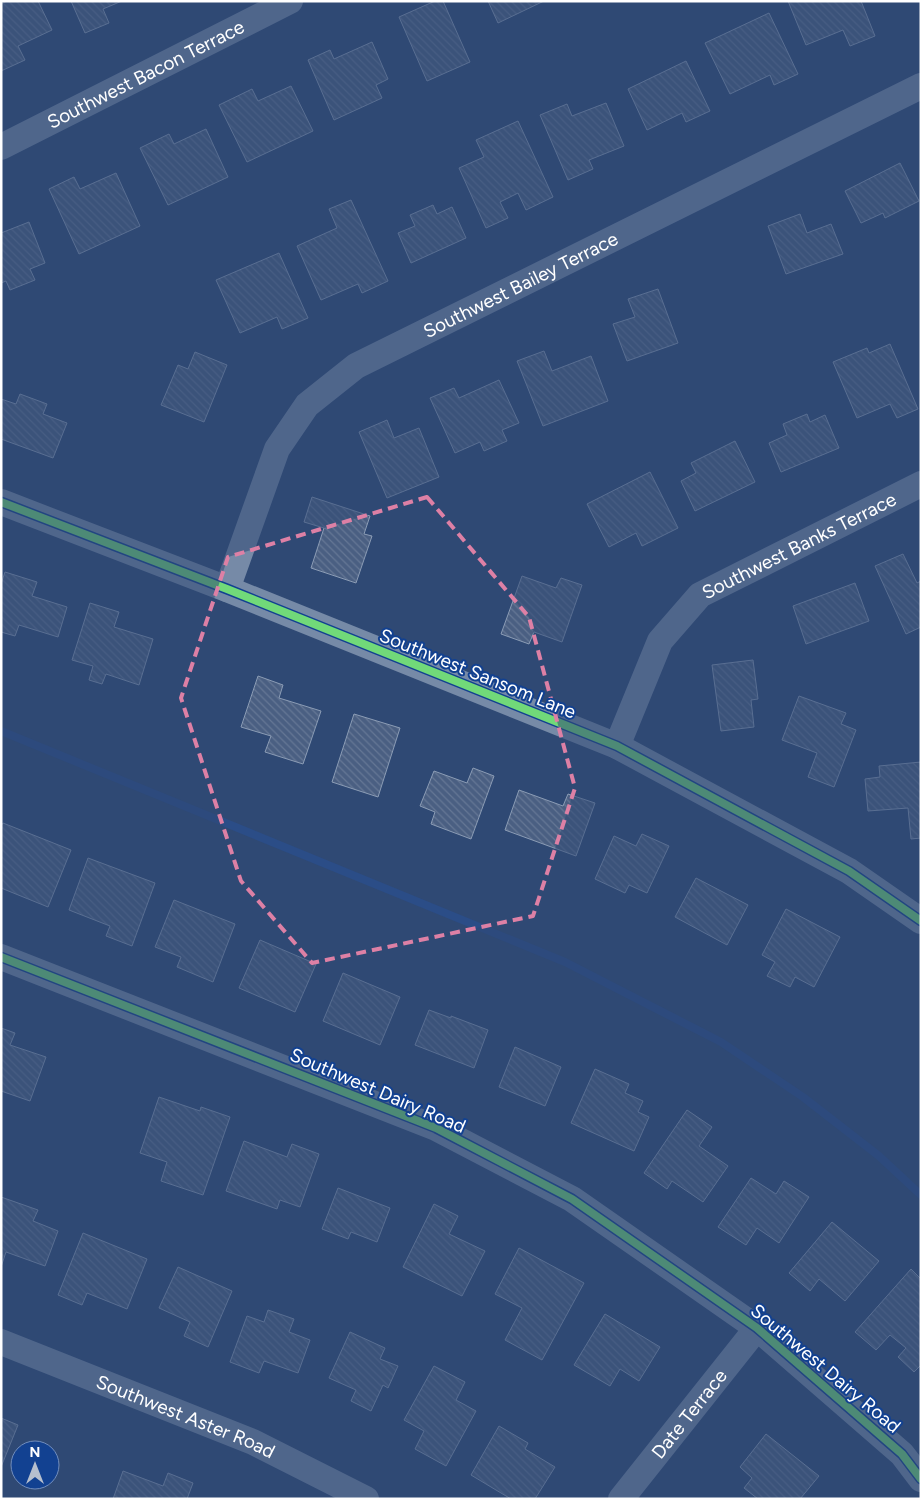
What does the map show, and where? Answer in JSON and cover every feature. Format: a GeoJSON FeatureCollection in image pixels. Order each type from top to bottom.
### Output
{"type":"FeatureCollection","features":[{"type":"Feature","properties":{"kind":"street","name":"Southwest Bacon Terrace"},"geometry":{"type":"LineString","coordinates":[[1,147],[290,1]]}},
{"type":"Feature","properties":{"kind":"street","name":"Southwest Bailey Terrace"},"geometry":{"type":"LineString","coordinates":[[227,589],[277,449],[307,405],[356,366],[921,86]]}},
{"type":"Feature","properties":{"kind":"street","name":"Southwest Banks Terrace"},"geometry":{"type":"LineString","coordinates":[[617,746],[660,641],[700,595],[921,484]]}},
{"type":"Feature","properties":{"kind":"street","name":"Southwest Sansom Lane"},"geometry":{"type":"LineString","coordinates":[[1,502],[227,589],[617,746],[849,871],[921,921]]}},
{"type":"Feature","properties":{"kind":"street","name":"Southwest Dairy Road"},"geometry":{"type":"LineString","coordinates":[[1,957],[436,1128],[572,1199],[757,1328],[902,1454],[921,1478]]}},
{"type":"Feature","properties":{"kind":"street","name":"Date Terrace"},"geometry":{"type":"LineString","coordinates":[[621,1499],[757,1328]]}},
{"type":"Feature","properties":{"kind":"street","name":"Southwest Aster Road"},"geometry":{"type":"LineString","coordinates":[[1,1342],[253,1442],[366,1499]]}},
{"type":"Feature","properties":{"kind":"highlighted area"},"geometry":{"type":"Polygon","coordinates":[[[427,497],[529,617],[575,788],[533,916],[312,963],[241,881],[181,698],[228,557],[427,497]]]}},
{"type":"Feature","properties":{"kind":"building"},"geometry":{"type":"Polygon","coordinates":[[[7,1],[38,1],[52,30],[18,46],[25,60],[1,71],[1,4],[7,1]]]}},
{"type":"Feature","properties":{"kind":"building"},"geometry":{"type":"Polygon","coordinates":[[[71,1],[122,1],[103,9],[109,23],[85,33],[71,1]]]}},
{"type":"Feature","properties":{"kind":"building"},"geometry":{"type":"Polygon","coordinates":[[[435,1],[443,1],[470,62],[427,81],[399,17],[435,1]]]}},
{"type":"Feature","properties":{"kind":"building"},"geometry":{"type":"Polygon","coordinates":[[[488,1],[544,1],[498,23],[488,1]]]}},
{"type":"Feature","properties":{"kind":"building"},"geometry":{"type":"Polygon","coordinates":[[[788,1],[861,1],[875,36],[850,46],[843,30],[806,45],[788,1]]]}},
{"type":"Feature","properties":{"kind":"building"},"geometry":{"type":"Polygon","coordinates":[[[769,13],[798,74],[774,85],[770,75],[730,94],[705,43],[769,13]]]}},
{"type":"Feature","properties":{"kind":"building"},"geometry":{"type":"Polygon","coordinates":[[[372,42],[388,79],[376,85],[382,98],[334,120],[308,60],[330,50],[334,59],[372,42]]]}},
{"type":"Feature","properties":{"kind":"building"},"geometry":{"type":"Polygon","coordinates":[[[686,61],[710,111],[686,122],[682,113],[647,130],[628,89],[686,61]]]}},
{"type":"Feature","properties":{"kind":"building"},"geometry":{"type":"Polygon","coordinates":[[[291,86],[313,131],[247,162],[219,105],[252,89],[258,101],[291,86]]]}},
{"type":"Feature","properties":{"kind":"building"},"geometry":{"type":"Polygon","coordinates":[[[606,103],[624,146],[589,160],[593,169],[568,180],[540,115],[567,104],[572,116],[606,103]]]}},
{"type":"Feature","properties":{"kind":"building"},"geometry":{"type":"Polygon","coordinates":[[[518,121],[553,197],[526,210],[518,193],[500,202],[508,218],[486,228],[459,168],[484,157],[476,140],[518,121]]]}},
{"type":"Feature","properties":{"kind":"building"},"geometry":{"type":"Polygon","coordinates":[[[206,129],[228,177],[168,205],[140,148],[169,134],[174,144],[206,129]]]}},
{"type":"Feature","properties":{"kind":"building"},"geometry":{"type":"Polygon","coordinates":[[[900,163],[919,201],[885,218],[883,213],[861,223],[845,191],[900,163]]]}},
{"type":"Feature","properties":{"kind":"building"},"geometry":{"type":"Polygon","coordinates":[[[116,173],[140,226],[79,254],[49,189],[74,177],[80,189],[116,173]]]}},
{"type":"Feature","properties":{"kind":"building"},"geometry":{"type":"Polygon","coordinates":[[[351,200],[388,281],[362,293],[358,284],[321,300],[297,246],[337,228],[329,209],[351,200]]]}},
{"type":"Feature","properties":{"kind":"building"},"geometry":{"type":"Polygon","coordinates":[[[433,205],[437,214],[452,207],[466,238],[411,263],[398,233],[415,226],[410,215],[433,205]]]}},
{"type":"Feature","properties":{"kind":"building"},"geometry":{"type":"Polygon","coordinates":[[[800,214],[807,233],[831,224],[843,254],[786,274],[768,226],[800,214]]]}},
{"type":"Feature","properties":{"kind":"building"},"geometry":{"type":"Polygon","coordinates":[[[29,222],[45,263],[30,269],[35,280],[10,290],[6,281],[1,283],[1,233],[29,222]]]}},
{"type":"Feature","properties":{"kind":"building"},"geometry":{"type":"Polygon","coordinates":[[[279,253],[308,318],[282,329],[277,317],[240,333],[216,280],[279,253]]]}},
{"type":"Feature","properties":{"kind":"building"},"geometry":{"type":"Polygon","coordinates":[[[658,289],[678,343],[627,361],[613,324],[635,317],[628,299],[658,289]]]}},
{"type":"Feature","properties":{"kind":"building"},"geometry":{"type":"Polygon","coordinates":[[[890,344],[918,409],[897,418],[890,404],[857,418],[833,362],[867,348],[869,353],[890,344]]]}},
{"type":"Feature","properties":{"kind":"building"},"geometry":{"type":"Polygon","coordinates":[[[544,351],[552,371],[591,356],[608,401],[543,426],[517,361],[544,351]]]}},
{"type":"Feature","properties":{"kind":"building"},"geometry":{"type":"Polygon","coordinates":[[[195,352],[227,365],[204,422],[161,405],[178,365],[188,369],[195,352]]]}},
{"type":"Feature","properties":{"kind":"building"},"geometry":{"type":"Polygon","coordinates":[[[499,380],[519,423],[502,430],[507,441],[484,451],[480,442],[455,453],[430,398],[454,388],[459,398],[499,380]]]}},
{"type":"Feature","properties":{"kind":"building"},"geometry":{"type":"Polygon","coordinates":[[[20,394],[47,404],[43,414],[67,423],[53,458],[1,439],[1,399],[16,404],[20,394]]]}},
{"type":"Feature","properties":{"kind":"building"},"geometry":{"type":"Polygon","coordinates":[[[807,414],[810,422],[825,415],[839,448],[781,472],[769,443],[787,435],[783,424],[807,414]]]}},
{"type":"Feature","properties":{"kind":"building"},"geometry":{"type":"Polygon","coordinates":[[[387,420],[394,438],[419,428],[439,477],[387,498],[359,432],[387,420]]]}},
{"type":"Feature","properties":{"kind":"building"},"geometry":{"type":"Polygon","coordinates":[[[735,441],[755,482],[695,511],[681,481],[696,473],[691,463],[735,441]]]}},
{"type":"Feature","properties":{"kind":"building"},"geometry":{"type":"Polygon","coordinates":[[[650,472],[678,528],[642,546],[636,533],[609,547],[587,504],[650,472]]]}},
{"type":"Feature","properties":{"kind":"building"},"geometry":{"type":"Polygon","coordinates":[[[312,497],[370,516],[364,534],[372,536],[356,583],[311,568],[324,528],[304,522],[312,497]]]}},
{"type":"Feature","properties":{"kind":"building"},"geometry":{"type":"Polygon","coordinates":[[[903,554],[917,583],[921,581],[921,627],[906,634],[875,566],[903,554]]]}},
{"type":"Feature","properties":{"kind":"building"},"geometry":{"type":"Polygon","coordinates":[[[5,572],[37,582],[32,596],[67,607],[58,637],[19,625],[15,636],[1,632],[1,584],[5,572]]]}},
{"type":"Feature","properties":{"kind":"building"},"geometry":{"type":"Polygon","coordinates":[[[522,576],[556,588],[561,578],[582,585],[562,642],[534,632],[529,644],[501,634],[522,576]]]}},
{"type":"Feature","properties":{"kind":"building"},"geometry":{"type":"Polygon","coordinates":[[[855,583],[869,621],[806,644],[793,606],[855,583]]]}},
{"type":"Feature","properties":{"kind":"building"},"geometry":{"type":"Polygon","coordinates":[[[90,603],[119,612],[114,627],[153,639],[139,685],[106,674],[102,684],[89,680],[93,666],[72,660],[90,603]]]}},
{"type":"Feature","properties":{"kind":"building"},"geometry":{"type":"Polygon","coordinates":[[[753,660],[758,699],[751,700],[754,727],[721,731],[712,665],[753,660]]]}},
{"type":"Feature","properties":{"kind":"building"},"geometry":{"type":"Polygon","coordinates":[[[258,676],[283,685],[279,698],[321,711],[303,764],[265,752],[271,736],[241,727],[258,676]]]}},
{"type":"Feature","properties":{"kind":"building"},"geometry":{"type":"Polygon","coordinates":[[[799,696],[846,713],[841,724],[856,730],[834,787],[808,777],[817,753],[782,740],[799,696]]]}},
{"type":"Feature","properties":{"kind":"building"},"geometry":{"type":"Polygon","coordinates":[[[354,714],[400,728],[378,797],[332,782],[354,714]]]}},
{"type":"Feature","properties":{"kind":"building"},"geometry":{"type":"Polygon","coordinates":[[[921,762],[921,838],[911,839],[908,808],[868,811],[865,779],[880,777],[879,766],[921,762]]]}},
{"type":"Feature","properties":{"kind":"building"},"geometry":{"type":"Polygon","coordinates":[[[473,768],[494,776],[471,839],[431,824],[435,812],[420,806],[434,771],[467,783],[473,768]]]}},
{"type":"Feature","properties":{"kind":"building"},"geometry":{"type":"Polygon","coordinates":[[[519,790],[563,806],[568,794],[595,803],[576,856],[505,830],[519,790]]]}},
{"type":"Feature","properties":{"kind":"building"},"geometry":{"type":"Polygon","coordinates":[[[3,823],[71,850],[48,907],[1,888],[1,826],[3,823]]]}},
{"type":"Feature","properties":{"kind":"building"},"geometry":{"type":"Polygon","coordinates":[[[642,834],[669,846],[647,893],[629,885],[625,893],[595,879],[614,836],[636,846],[642,834]]]}},
{"type":"Feature","properties":{"kind":"building"},"geometry":{"type":"Polygon","coordinates":[[[88,858],[155,883],[132,946],[106,936],[110,926],[69,910],[88,858]]]}},
{"type":"Feature","properties":{"kind":"building"},"geometry":{"type":"Polygon","coordinates":[[[696,878],[748,905],[727,945],[675,917],[696,878]]]}},
{"type":"Feature","properties":{"kind":"building"},"geometry":{"type":"Polygon","coordinates":[[[174,900],[235,924],[213,982],[177,967],[181,957],[155,947],[174,900]]]}},
{"type":"Feature","properties":{"kind":"building"},"geometry":{"type":"Polygon","coordinates":[[[786,909],[840,937],[814,987],[795,977],[790,987],[767,976],[775,962],[762,955],[786,909]]]}},
{"type":"Feature","properties":{"kind":"building"},"geometry":{"type":"Polygon","coordinates":[[[260,940],[316,964],[295,1012],[239,988],[260,940]]]}},
{"type":"Feature","properties":{"kind":"building"},"geometry":{"type":"Polygon","coordinates":[[[343,973],[400,997],[380,1045],[323,1021],[343,973]]]}},
{"type":"Feature","properties":{"kind":"building"},"geometry":{"type":"Polygon","coordinates":[[[429,1010],[488,1030],[474,1068],[415,1045],[429,1010]]]}},
{"type":"Feature","properties":{"kind":"building"},"geometry":{"type":"Polygon","coordinates":[[[1,1028],[15,1033],[10,1045],[46,1057],[30,1101],[1,1091],[1,1028]]]}},
{"type":"Feature","properties":{"kind":"building"},"geometry":{"type":"Polygon","coordinates":[[[515,1047],[561,1067],[545,1106],[499,1087],[515,1047]]]}},
{"type":"Feature","properties":{"kind":"building"},"geometry":{"type":"Polygon","coordinates":[[[595,1069],[629,1084],[625,1093],[643,1101],[638,1112],[649,1117],[634,1151],[571,1123],[595,1069]]]}},
{"type":"Feature","properties":{"kind":"building"},"geometry":{"type":"Polygon","coordinates":[[[159,1097],[200,1111],[201,1107],[230,1117],[203,1195],[161,1181],[167,1162],[140,1153],[159,1097]]]}},
{"type":"Feature","properties":{"kind":"building"},"geometry":{"type":"Polygon","coordinates":[[[687,1110],[712,1127],[699,1146],[728,1166],[703,1202],[672,1181],[667,1189],[644,1173],[687,1110]]]}},
{"type":"Feature","properties":{"kind":"building"},"geometry":{"type":"Polygon","coordinates":[[[244,1141],[287,1157],[292,1144],[319,1154],[300,1207],[280,1200],[277,1209],[226,1191],[244,1141]]]}},
{"type":"Feature","properties":{"kind":"building"},"geometry":{"type":"Polygon","coordinates":[[[751,1178],[776,1194],[784,1181],[809,1197],[779,1243],[757,1228],[746,1245],[718,1227],[751,1178]]]}},
{"type":"Feature","properties":{"kind":"building"},"geometry":{"type":"Polygon","coordinates":[[[338,1188],[390,1208],[377,1242],[351,1232],[348,1239],[322,1229],[338,1188]]]}},
{"type":"Feature","properties":{"kind":"building"},"geometry":{"type":"Polygon","coordinates":[[[1,1197],[38,1210],[33,1221],[58,1231],[45,1266],[6,1252],[1,1267],[1,1197]]]}},
{"type":"Feature","properties":{"kind":"building"},"geometry":{"type":"Polygon","coordinates":[[[434,1204],[458,1216],[449,1234],[485,1251],[462,1296],[403,1267],[434,1204]]]}},
{"type":"Feature","properties":{"kind":"building"},"geometry":{"type":"Polygon","coordinates":[[[832,1222],[879,1261],[845,1301],[819,1279],[810,1291],[789,1273],[832,1222]]]}},
{"type":"Feature","properties":{"kind":"building"},"geometry":{"type":"Polygon","coordinates":[[[83,1233],[147,1259],[127,1309],[87,1293],[82,1305],[58,1295],[83,1233]]]}},
{"type":"Feature","properties":{"kind":"building"},"geometry":{"type":"Polygon","coordinates":[[[519,1248],[584,1283],[542,1360],[505,1340],[522,1308],[495,1294],[519,1248]]]}},
{"type":"Feature","properties":{"kind":"building"},"geometry":{"type":"Polygon","coordinates":[[[178,1267],[232,1291],[208,1347],[184,1336],[190,1322],[159,1308],[178,1267]]]}},
{"type":"Feature","properties":{"kind":"building"},"geometry":{"type":"Polygon","coordinates":[[[911,1269],[921,1279],[921,1365],[914,1372],[898,1357],[906,1348],[890,1335],[876,1350],[855,1332],[911,1269]]]}},
{"type":"Feature","properties":{"kind":"building"},"geometry":{"type":"Polygon","coordinates":[[[268,1310],[294,1319],[289,1332],[310,1340],[298,1373],[264,1361],[259,1373],[230,1362],[247,1316],[264,1322],[268,1310]]]}},
{"type":"Feature","properties":{"kind":"building"},"geometry":{"type":"Polygon","coordinates":[[[605,1314],[660,1347],[639,1381],[620,1369],[610,1386],[574,1365],[605,1314]]]}},
{"type":"Feature","properties":{"kind":"building"},"geometry":{"type":"Polygon","coordinates":[[[350,1332],[385,1348],[380,1359],[398,1366],[388,1388],[383,1385],[371,1411],[351,1401],[356,1390],[329,1378],[350,1332]]]}},
{"type":"Feature","properties":{"kind":"building"},"geometry":{"type":"Polygon","coordinates":[[[434,1366],[465,1382],[456,1400],[476,1411],[446,1466],[415,1449],[424,1431],[404,1420],[434,1366]]]}},
{"type":"Feature","properties":{"kind":"building"},"geometry":{"type":"Polygon","coordinates":[[[1,1418],[18,1425],[12,1440],[10,1440],[10,1445],[1,1467],[1,1418]]]}},
{"type":"Feature","properties":{"kind":"building"},"geometry":{"type":"Polygon","coordinates":[[[499,1426],[528,1443],[525,1449],[555,1467],[535,1499],[511,1499],[471,1475],[499,1426]]]}},
{"type":"Feature","properties":{"kind":"building"},"geometry":{"type":"Polygon","coordinates":[[[766,1434],[819,1476],[800,1499],[758,1499],[744,1488],[752,1478],[740,1467],[766,1434]]]}},
{"type":"Feature","properties":{"kind":"building"},"geometry":{"type":"Polygon","coordinates":[[[123,1471],[163,1486],[168,1473],[193,1483],[187,1499],[113,1499],[123,1471]]]}},
{"type":"Feature","properties":{"kind":"waterway"},"geometry":{"type":"LineString","coordinates":[[1,731],[565,962],[721,1042],[803,1097],[879,1156],[921,1195]]}},
{"type":"Feature","properties":{"kind":"cycle path"},"geometry":{"type":"LineString","coordinates":[[1,502],[227,589],[617,746],[849,871],[921,921]]}},
{"type":"Feature","properties":{"kind":"cycle path"},"geometry":{"type":"LineString","coordinates":[[1,957],[436,1128],[572,1199],[757,1328],[902,1454],[921,1479]]}}]}
